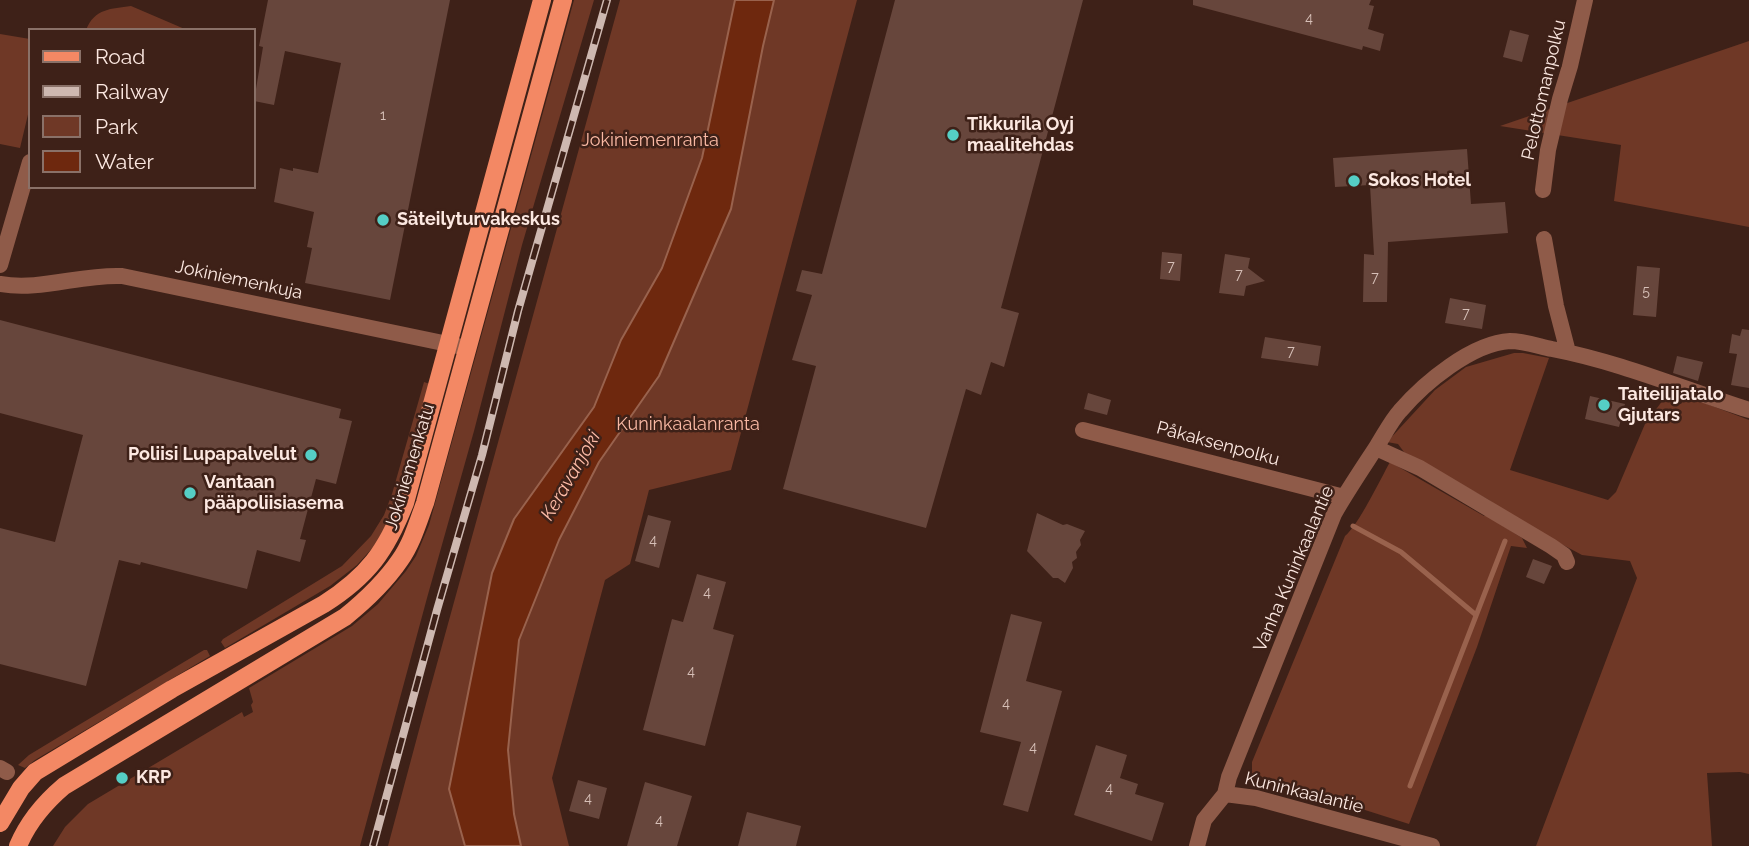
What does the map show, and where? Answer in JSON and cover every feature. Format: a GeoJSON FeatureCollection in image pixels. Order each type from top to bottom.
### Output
{"type":"FeatureCollection","features":[{"type":"Feature","properties":{"kind":"main road","name":"Jokiniemenkatu"},"geometry":{"type":"LineString","coordinates":[[0,823],[28,779],[46,765],[172,689],[343,592],[363,575],[382,551],[394,531],[405,503],[542,0]]}},
{"type":"Feature","properties":{"kind":"main road","name":"Jokiniemenkatu"},"geometry":{"type":"LineString","coordinates":[[18,846],[28,825],[64,786],[345,617],[365,602],[401,559],[425,503],[563,0]]}},
{"type":"Feature","properties":{"kind":"street","name":"Pelottomanpolku"},"geometry":{"type":"LineString","coordinates":[[1543,190],[1551,137],[1585,0]]}},
{"type":"Feature","properties":{"kind":"street"},"geometry":{"type":"LineString","coordinates":[[0,265],[28,169]]}},
{"type":"Feature","properties":{"kind":"street"},"geometry":{"type":"LineString","coordinates":[[1544,239],[1556,306],[1568,352]]}},
{"type":"Feature","properties":{"kind":"street","name":"Jokiniemenkuja"},"geometry":{"type":"LineString","coordinates":[[0,284],[33,286],[104,275],[122,276],[467,348]]}},
{"type":"Feature","properties":{"kind":"street","name":"Vanha Kuninkaalantie"},"geometry":{"type":"LineString","coordinates":[[1225,794],[1229,777],[1334,514],[1399,412],[1450,366],[1492,344],[1511,341],[1568,352],[1639,371],[1706,397],[1749,410]]}},
{"type":"Feature","properties":{"kind":"street","name":"Påkaksenpolku"},"geometry":{"type":"LineString","coordinates":[[1083,430],[1344,497]]}},
{"type":"Feature","properties":{"kind":"street"},"geometry":{"type":"LineString","coordinates":[[1376,448],[1420,468],[1564,555],[1567,562]]}},
{"type":"Feature","properties":{"kind":"street","name":"Kuninkaalantie"},"geometry":{"type":"LineString","coordinates":[[1197,846],[1204,820],[1225,794],[1256,798],[1432,846]]}},
{"type":"Feature","properties":{"kind":"green space"},"geometry":{"type":"Polygon","coordinates":[[[574,0],[594,0],[522,245],[360,846],[53,846],[65,827],[88,804],[242,712],[244,717],[253,712],[249,688],[352,626],[378,604],[416,556],[429,525],[574,0]]]}},
{"type":"Feature","properties":{"kind":"green space","name":"Jokiniemenranta"},"geometry":{"type":"Polygon","coordinates":[[[620,0],[735,0],[702,158],[662,268],[621,340],[594,407],[514,519],[492,573],[449,789],[465,846],[388,846],[427,700],[620,0]]]}},
{"type":"Feature","properties":{"kind":"green space","name":"Kuninkaalanranta"},"geometry":{"type":"Polygon","coordinates":[[[774,0],[857,0],[731,470],[649,490],[630,564],[605,580],[552,778],[569,846],[521,846],[514,814],[508,750],[519,640],[559,540],[599,462],[659,376],[731,209],[774,0]]]}},
{"type":"Feature","properties":{"kind":"green space"},"geometry":{"type":"Polygon","coordinates":[[[131,6],[182,28],[87,28],[94,17],[110,9],[131,6]]]}},
{"type":"Feature","properties":{"kind":"green space"},"geometry":{"type":"Polygon","coordinates":[[[0,34],[28,39],[28,114],[20,148],[0,144],[0,34]]]}},
{"type":"Feature","properties":{"kind":"green space"},"geometry":{"type":"Polygon","coordinates":[[[1749,41],[1749,227],[1614,201],[1621,145],[1500,126],[1749,41]]]}},
{"type":"Feature","properties":{"kind":"green space"},"geometry":{"type":"Polygon","coordinates":[[[1514,353],[1549,358],[1510,470],[1608,500],[1616,492],[1645,424],[1663,400],[1681,404],[1686,396],[1749,420],[1749,774],[1707,773],[1712,846],[1536,846],[1637,578],[1630,561],[1582,555],[1518,521],[1489,500],[1404,452],[1398,444],[1387,442],[1435,390],[1466,367],[1514,353]]]}},
{"type":"Feature","properties":{"kind":"green space"},"geometry":{"type":"Polygon","coordinates":[[[424,382],[430,384],[398,502],[376,544],[357,565],[330,586],[225,648],[221,642],[223,639],[342,566],[371,536],[384,515],[392,494],[424,382]]]}},
{"type":"Feature","properties":{"kind":"green space"},"geometry":{"type":"Polygon","coordinates":[[[1390,462],[1486,515],[1522,538],[1527,548],[1511,546],[1477,647],[1409,824],[1252,774],[1252,762],[1345,536],[1363,512],[1390,462]]]}},
{"type":"Feature","properties":{"kind":"green space"},"geometry":{"type":"Polygon","coordinates":[[[207,650],[210,656],[25,768],[18,765],[29,755],[207,650]]]}},
{"type":"Feature","properties":{"kind":"water","name":"Keravanjoki"},"geometry":{"type":"Polygon","coordinates":[[[735,0],[774,0],[731,209],[659,376],[599,462],[559,540],[519,640],[508,750],[514,814],[521,846],[465,846],[449,789],[492,573],[514,519],[594,407],[621,340],[662,268],[702,158],[735,0]]]}},
{"type":"Feature","properties":{"kind":"building"},"geometry":{"type":"Polygon","coordinates":[[[268,0],[450,0],[390,300],[305,283],[312,248],[307,247],[314,212],[274,202],[280,168],[318,173],[341,63],[285,51],[274,105],[256,101],[263,47],[259,46],[268,0]]]}},
{"type":"Feature","properties":{"kind":"building","name":"Tikkurila Oyj maalitehdas"},"geometry":{"type":"Polygon","coordinates":[[[895,0],[1083,0],[1001,308],[1019,313],[1004,367],[991,362],[981,395],[966,389],[926,528],[783,489],[816,366],[792,360],[812,295],[796,291],[802,270],[822,274],[895,0]]]}},
{"type":"Feature","properties":{"kind":"building"},"geometry":{"type":"Polygon","coordinates":[[[1193,0],[1371,0],[1369,5],[1374,6],[1368,29],[1384,34],[1380,51],[1363,46],[1362,50],[1193,5],[1193,0]]]}},
{"type":"Feature","properties":{"kind":"building"},"geometry":{"type":"Polygon","coordinates":[[[1510,30],[1529,35],[1522,62],[1503,57],[1510,30]]]}},
{"type":"Feature","properties":{"kind":"building"},"geometry":{"type":"Polygon","coordinates":[[[1467,149],[1471,204],[1505,202],[1508,233],[1388,242],[1387,302],[1363,302],[1364,254],[1374,255],[1370,185],[1335,187],[1333,158],[1467,149]]]}},
{"type":"Feature","properties":{"kind":"building"},"geometry":{"type":"Polygon","coordinates":[[[1162,252],[1182,254],[1180,281],[1160,279],[1162,252]]]}},
{"type":"Feature","properties":{"kind":"building"},"geometry":{"type":"Polygon","coordinates":[[[1225,254],[1250,258],[1248,268],[1265,281],[1246,286],[1244,296],[1219,293],[1225,254]]]}},
{"type":"Feature","properties":{"kind":"building"},"geometry":{"type":"Polygon","coordinates":[[[1637,266],[1660,268],[1656,317],[1633,315],[1637,266]]]}},
{"type":"Feature","properties":{"kind":"building"},"geometry":{"type":"Polygon","coordinates":[[[1450,298],[1486,305],[1482,329],[1445,323],[1450,298]]]}},
{"type":"Feature","properties":{"kind":"building","name":"Vantaan pääpoliisiasema"},"geometry":{"type":"Polygon","coordinates":[[[0,320],[341,409],[339,418],[352,421],[336,484],[316,479],[300,539],[306,540],[300,562],[257,550],[247,589],[141,562],[140,565],[119,560],[86,686],[0,664],[0,528],[55,542],[83,435],[0,413],[0,320]]]}},
{"type":"Feature","properties":{"kind":"building"},"geometry":{"type":"Polygon","coordinates":[[[1742,329],[1749,330],[1749,388],[1731,385],[1737,354],[1729,353],[1732,334],[1740,336],[1742,329]]]}},
{"type":"Feature","properties":{"kind":"building"},"geometry":{"type":"Polygon","coordinates":[[[1265,337],[1321,346],[1318,366],[1261,358],[1265,337]]]}},
{"type":"Feature","properties":{"kind":"building"},"geometry":{"type":"Polygon","coordinates":[[[1677,356],[1703,362],[1698,381],[1673,373],[1677,356]]]}},
{"type":"Feature","properties":{"kind":"building"},"geometry":{"type":"Polygon","coordinates":[[[1088,393],[1111,400],[1107,415],[1084,409],[1088,393]]]}},
{"type":"Feature","properties":{"kind":"building"},"geometry":{"type":"Polygon","coordinates":[[[1590,396],[1625,404],[1619,427],[1585,419],[1590,396]]]}},
{"type":"Feature","properties":{"kind":"building"},"geometry":{"type":"Polygon","coordinates":[[[1037,513],[1063,525],[1085,531],[1076,552],[1077,558],[1072,562],[1073,568],[1065,583],[1053,578],[1027,551],[1037,513]]]}},
{"type":"Feature","properties":{"kind":"building"},"geometry":{"type":"Polygon","coordinates":[[[648,515],[671,521],[659,568],[635,561],[648,515]]]}},
{"type":"Feature","properties":{"kind":"building"},"geometry":{"type":"Polygon","coordinates":[[[1533,559],[1552,566],[1544,584],[1526,577],[1533,559]]]}},
{"type":"Feature","properties":{"kind":"building"},"geometry":{"type":"Polygon","coordinates":[[[697,574],[726,582],[713,629],[734,635],[705,746],[643,730],[672,619],[683,622],[697,574]]]}},
{"type":"Feature","properties":{"kind":"building"},"geometry":{"type":"Polygon","coordinates":[[[1011,614],[1042,622],[1026,681],[1062,691],[1028,812],[1003,805],[1021,742],[980,732],[1011,614]]]}},
{"type":"Feature","properties":{"kind":"building"},"geometry":{"type":"Polygon","coordinates":[[[1096,745],[1127,755],[1120,778],[1138,784],[1135,794],[1164,803],[1152,841],[1074,815],[1096,745]]]}},
{"type":"Feature","properties":{"kind":"building"},"geometry":{"type":"Polygon","coordinates":[[[578,780],[607,788],[599,819],[569,811],[578,780]]]}},
{"type":"Feature","properties":{"kind":"building"},"geometry":{"type":"Polygon","coordinates":[[[645,782],[692,796],[677,846],[627,846],[645,782]]]}},
{"type":"Feature","properties":{"kind":"building"},"geometry":{"type":"Polygon","coordinates":[[[747,812],[801,826],[796,846],[738,846],[747,812]]]}},
{"type":"Feature","properties":{"kind":"waterway"},"geometry":{"type":"LineString","coordinates":[[1353,526],[1401,552],[1476,615]]}},
{"type":"Feature","properties":{"kind":"waterway"},"geometry":{"type":"LineString","coordinates":[[1410,786],[1505,541]]}},
{"type":"Feature","properties":{"kind":"railway"},"geometry":{"type":"LineString","coordinates":[[373,846],[482,455],[518,311],[607,0]]}},
{"type":"Feature","properties":{"kind":"place","name":"Tikkurila Oyj maalitehdas"},"geometry":{"type":"Point","coordinates":[953,135]}},
{"type":"Feature","properties":{"kind":"place","name":"Sokos Hotel"},"geometry":{"type":"Point","coordinates":[1354,181]}},
{"type":"Feature","properties":{"kind":"place","name":"Säteilyturvakeskus"},"geometry":{"type":"Point","coordinates":[383,220]}},
{"type":"Feature","properties":{"kind":"place","name":"Taiteilijatalo Gjutars"},"geometry":{"type":"Point","coordinates":[1604,405]}},
{"type":"Feature","properties":{"kind":"place","name":"Poliisi Lupapalvelut"},"geometry":{"type":"Point","coordinates":[311,455]}},
{"type":"Feature","properties":{"kind":"place","name":"Vantaan pääpoliisiasema"},"geometry":{"type":"Point","coordinates":[190,493]}},
{"type":"Feature","properties":{"kind":"place","name":"KRP"},"geometry":{"type":"Point","coordinates":[122,778]}}]}
